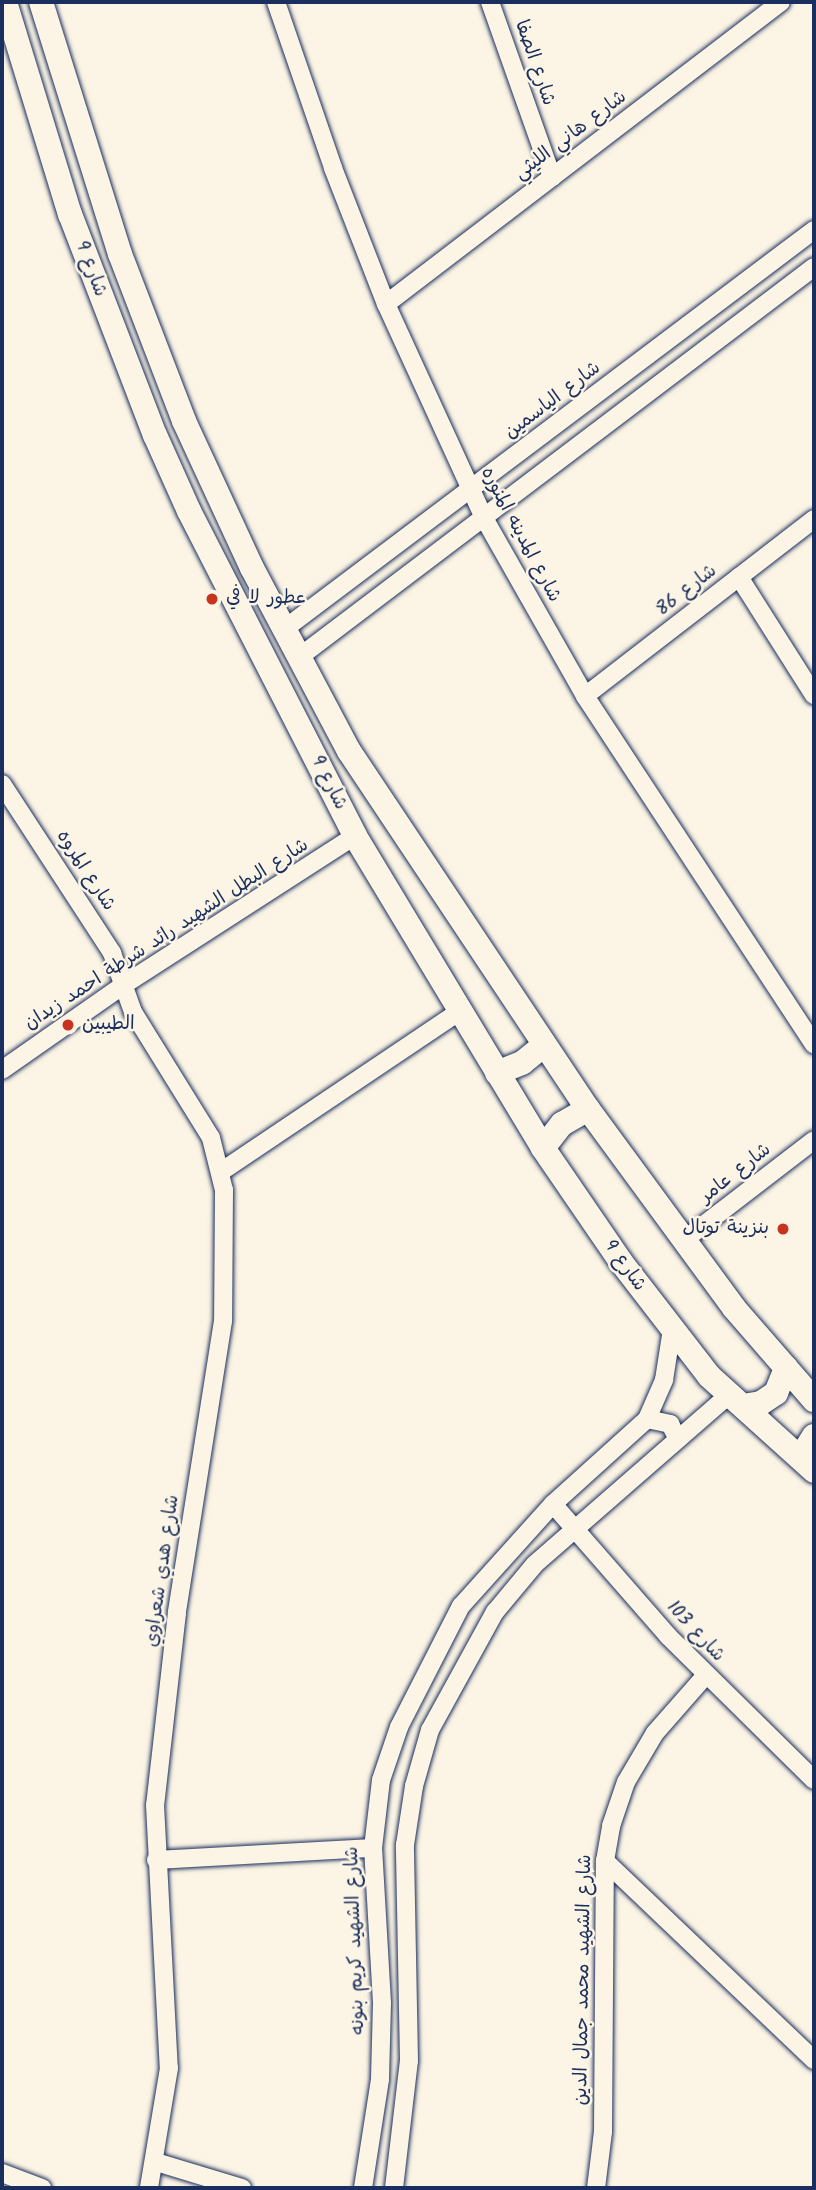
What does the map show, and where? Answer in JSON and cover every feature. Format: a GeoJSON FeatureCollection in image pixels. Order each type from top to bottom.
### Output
{"type":"FeatureCollection","features":[{"type":"Feature","properties":{"kind":"main road","name":"شارع 9"},"geometry":{"type":"LineString","coordinates":[[5,2],[70,214],[155,435],[189,512],[355,836],[543,1148],[671,1329],[737,1400],[810,1467]]}},
{"type":"Feature","properties":{"kind":"main road","name":"شارع 9"},"geometry":{"type":"LineString","coordinates":[[41,2],[77,125],[143,316],[184,421],[298,659],[349,751],[543,1046],[684,1241],[814,1400]]}},
{"type":"Feature","properties":{"kind":"main road"},"geometry":{"type":"LineString","coordinates":[[497,1073],[522,1063],[543,1046]]}},
{"type":"Feature","properties":{"kind":"main road"},"geometry":{"type":"LineString","coordinates":[[543,1148],[562,1124],[588,1109]]}},
{"type":"Feature","properties":{"kind":"main road"},"geometry":{"type":"LineString","coordinates":[[737,1400],[761,1403],[776,1393],[786,1368]]}},
{"type":"Feature","properties":{"kind":"main road"},"geometry":{"type":"LineString","coordinates":[[810,1467],[807,1447],[814,1436]]}},
{"type":"Feature","properties":{"kind":"street","name":"شارع المدينه المنوره"},"geometry":{"type":"LineString","coordinates":[[276,2],[333,168],[386,304],[484,518],[585,696],[694,867],[814,1044]]}},
{"type":"Feature","properties":{"kind":"street","name":"شارع الصفا"},"geometry":{"type":"LineString","coordinates":[[490,2],[552,177]]}},
{"type":"Feature","properties":{"kind":"street","name":"شارع هاني الليثي"},"geometry":{"type":"LineString","coordinates":[[386,304],[781,2]]}},
{"type":"Feature","properties":{"kind":"street","name":"شارع الياسمين"},"geometry":{"type":"LineString","coordinates":[[283,630],[814,230]]}},
{"type":"Feature","properties":{"kind":"street"},"geometry":{"type":"LineString","coordinates":[[298,659],[812,269],[793,248]]}},
{"type":"Feature","properties":{"kind":"street","name":"شارع 86"},"geometry":{"type":"LineString","coordinates":[[585,696],[814,519]]}},
{"type":"Feature","properties":{"kind":"street"},"geometry":{"type":"LineString","coordinates":[[739,577],[814,695]]}},
{"type":"Feature","properties":{"kind":"street","name":"شارع المروه"},"geometry":{"type":"LineString","coordinates":[[2,784],[103,937],[125,984]]}},
{"type":"Feature","properties":{"kind":"street","name":"شارع البطل الشهيد رائد شرطة احمد زيدان"},"geometry":{"type":"LineString","coordinates":[[2,1070],[125,984],[355,836]]}},
{"type":"Feature","properties":{"kind":"street","name":"شارع هدي شعراوي"},"geometry":{"type":"LineString","coordinates":[[125,984],[133,1012],[211,1138],[222,1171],[223,1321],[161,1734],[156,1860],[169,2068],[156,2162],[149,2188]]}},
{"type":"Feature","properties":{"kind":"street"},"geometry":{"type":"LineString","coordinates":[[222,1171],[462,1010]]}},
{"type":"Feature","properties":{"kind":"street","name":"شارع عامر"},"geometry":{"type":"LineString","coordinates":[[684,1241],[814,1140]]}},
{"type":"Feature","properties":{"kind":"street","name":"شارع الشهيد كريم بنونه"},"geometry":{"type":"LineString","coordinates":[[363,2188],[380,2079],[382,2003],[373,1848],[381,1780],[429,1660],[461,1606],[553,1504],[647,1419],[664,1380],[671,1329]]}},
{"type":"Feature","properties":{"kind":"street"},"geometry":{"type":"LineString","coordinates":[[394,2188],[409,2060],[403,1910],[405,1845],[414,1786],[430,1730],[495,1612],[535,1564],[678,1439],[737,1400]]}},
{"type":"Feature","properties":{"kind":"street"},"geometry":{"type":"LineString","coordinates":[[647,1419],[670,1424],[678,1439]]}},
{"type":"Feature","properties":{"kind":"street","name":"شارع 103"},"geometry":{"type":"LineString","coordinates":[[553,1504],[706,1675],[814,1780]]}},
{"type":"Feature","properties":{"kind":"street","name":"شارع الشهيد محمد جمال الدين"},"geometry":{"type":"LineString","coordinates":[[596,2188],[603,2132],[605,1861],[611,1826],[626,1782],[655,1733],[706,1675]]}},
{"type":"Feature","properties":{"kind":"street"},"geometry":{"type":"LineString","coordinates":[[156,1860],[373,1848]]}},
{"type":"Feature","properties":{"kind":"street"},"geometry":{"type":"LineString","coordinates":[[605,1861],[814,2060]]}},
{"type":"Feature","properties":{"kind":"street"},"geometry":{"type":"LineString","coordinates":[[156,2162],[242,2188]]}},
{"type":"Feature","properties":{"kind":"street"},"geometry":{"type":"LineString","coordinates":[[2,2173],[42,2188]]}},
{"type":"Feature","properties":{"kind":"place","name":"عطور لا في"},"geometry":{"type":"Point","coordinates":[212,599]}},
{"type":"Feature","properties":{"kind":"place","name":"الطيبين"},"geometry":{"type":"Point","coordinates":[68,1025]}},
{"type":"Feature","properties":{"kind":"place","name":"بنزينة توتال"},"geometry":{"type":"Point","coordinates":[783,1229]}}]}
